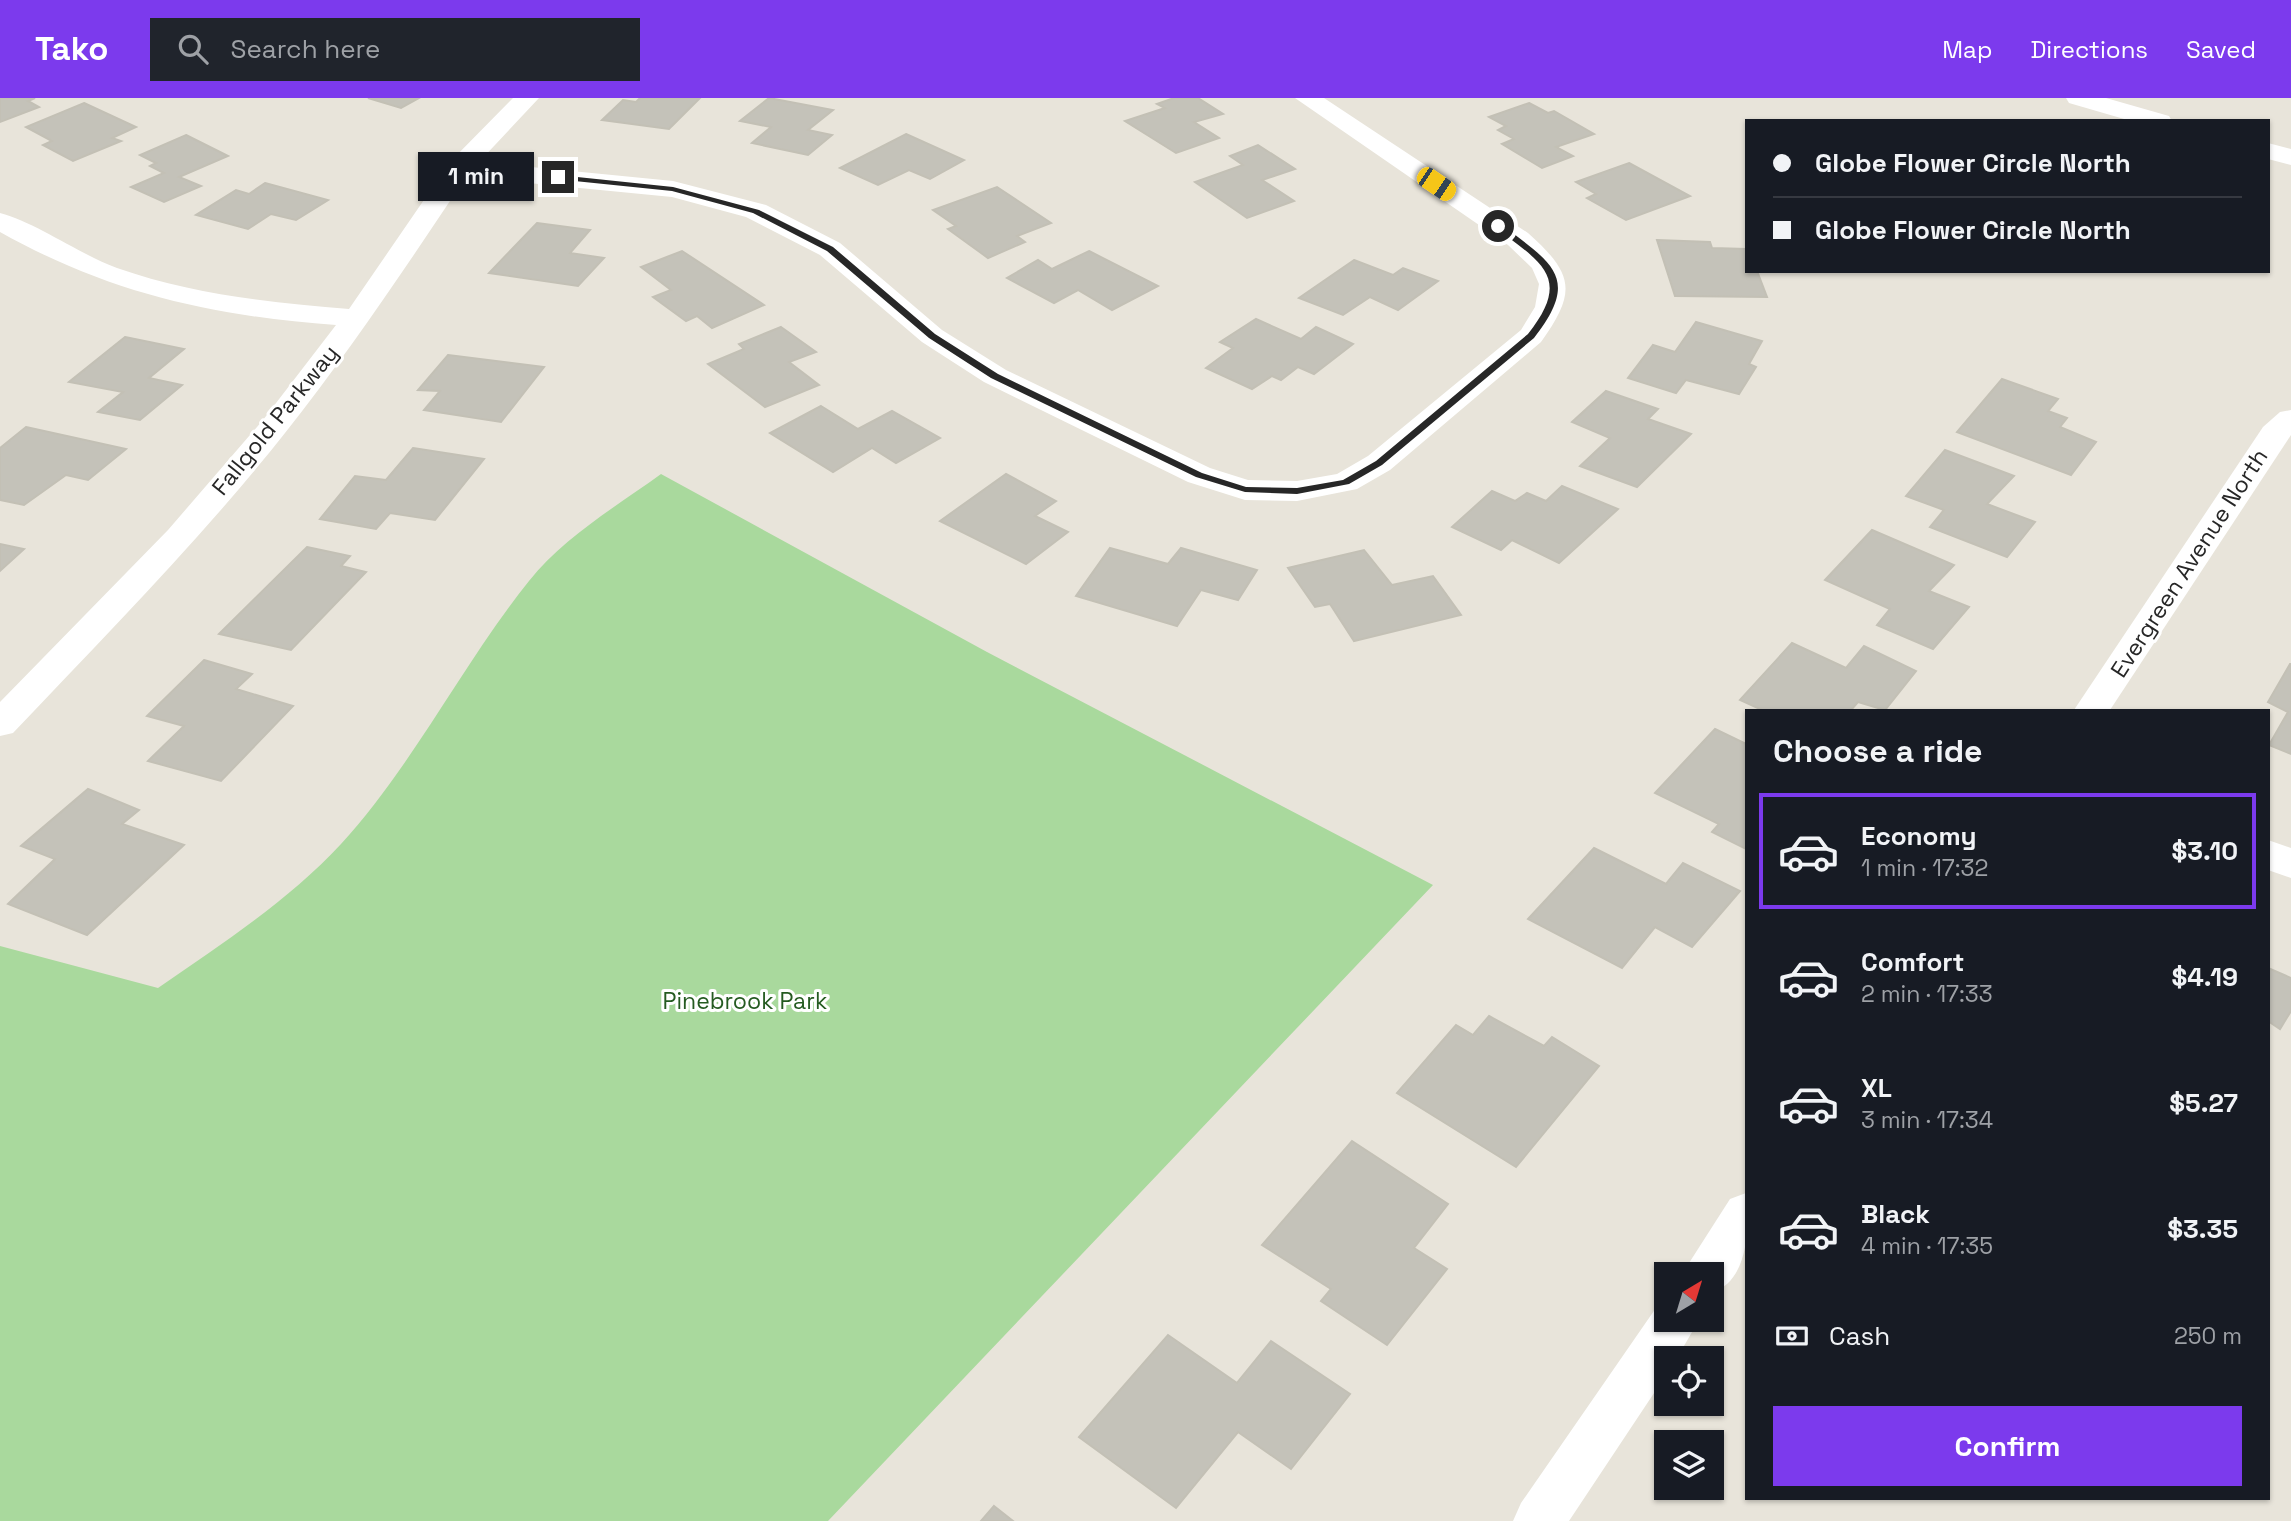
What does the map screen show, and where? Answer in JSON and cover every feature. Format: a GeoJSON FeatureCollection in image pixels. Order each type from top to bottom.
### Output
{"type":"FeatureCollection","features":[{"type":"Feature","properties":{"kind":"street","name":"Fallgold Parkway"},"geometry":{"type":"LineString","coordinates":[[0,724],[180,537],[274,426],[357,318],[459,169],[527,98]]}},
{"type":"Feature","properties":{"kind":"street"},"geometry":{"type":"LineString","coordinates":[[459,169],[673,189],[756,211],[830,249],[932,336],[995,376],[1199,475],[1245,489],[1297,491],[1346,482],[1379,463],[1531,336],[1549,313],[1556,288],[1545,262],[1518,239],[1307,98]]}},
{"type":"Feature","properties":{"kind":"street"},"geometry":{"type":"LineString","coordinates":[[2078,98],[2153,119]]}},
{"type":"Feature","properties":{"kind":"street"},"geometry":{"type":"LineString","coordinates":[[2270,152],[2291,158]]}},
{"type":"Feature","properties":{"kind":"street"},"geometry":{"type":"LineString","coordinates":[[0,221],[105,273],[134,281],[200,297],[317,315],[357,318]]}},
{"type":"Feature","properties":{"kind":"street","name":"Evergreen Avenue North"},"geometry":{"type":"LineString","coordinates":[[2093,709],[2274,435],[2291,419]]}},
{"type":"Feature","properties":{"kind":"street"},"geometry":{"type":"LineString","coordinates":[[2270,855],[2291,863]]}},
{"type":"Feature","properties":{"kind":"street"},"geometry":{"type":"LineString","coordinates":[[1714,1262],[1745,1215]]}},
{"type":"Feature","properties":{"kind":"street"},"geometry":{"type":"LineString","coordinates":[[1539,1521],[1667,1332]]}},
{"type":"Feature","properties":{"kind":"green space","name":"Pinebrook Park"},"geometry":{"type":"Polygon","coordinates":[[[661,474],[987,652],[1433,885],[828,1521],[0,1521],[0,946],[158,988],[230,938],[277,903],[321,865],[367,814],[505,613],[543,565],[592,523],[661,474]]]}},
{"type":"Feature","properties":{"kind":"building"},"geometry":{"type":"Polygon","coordinates":[[[0,98],[35,98],[28,101],[39,107],[0,122],[0,98]]]}},
{"type":"Feature","properties":{"kind":"building"},"geometry":{"type":"Polygon","coordinates":[[[368,98],[419,98],[401,108],[368,98]]]}},
{"type":"Feature","properties":{"kind":"building"},"geometry":{"type":"Polygon","coordinates":[[[640,98],[700,98],[669,129],[602,120],[623,100],[636,102],[640,98]]]}},
{"type":"Feature","properties":{"kind":"building"},"geometry":{"type":"Polygon","coordinates":[[[769,98],[833,110],[808,130],[832,135],[808,155],[752,143],[771,127],[740,121],[769,98]]]}},
{"type":"Feature","properties":{"kind":"building"},"geometry":{"type":"Polygon","coordinates":[[[1174,98],[1198,98],[1223,114],[1194,122],[1219,138],[1176,153],[1125,121],[1165,108],[1157,104],[1174,98]]]}},
{"type":"Feature","properties":{"kind":"building"},"geometry":{"type":"Polygon","coordinates":[[[84,103],[136,127],[112,138],[121,141],[73,161],[43,145],[52,141],[26,127],[84,103]]]}},
{"type":"Feature","properties":{"kind":"building"},"geometry":{"type":"Polygon","coordinates":[[[1529,103],[1548,113],[1554,111],[1594,134],[1556,147],[1573,156],[1542,168],[1502,144],[1514,139],[1498,130],[1506,126],[1489,117],[1529,103]]]}},
{"type":"Feature","properties":{"kind":"building"},"geometry":{"type":"Polygon","coordinates":[[[906,134],[964,160],[930,179],[909,170],[878,185],[840,168],[906,134]]]}},
{"type":"Feature","properties":{"kind":"building"},"geometry":{"type":"Polygon","coordinates":[[[186,135],[228,156],[179,177],[201,186],[164,202],[131,187],[164,173],[150,166],[156,163],[140,155],[186,135]]]}},
{"type":"Feature","properties":{"kind":"building"},"geometry":{"type":"Polygon","coordinates":[[[1258,145],[1295,169],[1262,180],[1294,201],[1247,218],[1195,182],[1243,165],[1230,156],[1258,145]]]}},
{"type":"Feature","properties":{"kind":"building"},"geometry":{"type":"Polygon","coordinates":[[[1629,163],[1690,196],[1626,220],[1587,198],[1596,194],[1576,182],[1629,163]]]}},
{"type":"Feature","properties":{"kind":"building"},"geometry":{"type":"Polygon","coordinates":[[[265,183],[328,200],[296,220],[271,214],[248,229],[196,215],[236,190],[249,194],[265,183]]]}},
{"type":"Feature","properties":{"kind":"building"},"geometry":{"type":"Polygon","coordinates":[[[997,187],[1051,223],[1017,236],[1025,242],[988,258],[948,229],[956,226],[933,210],[997,187]]]}},
{"type":"Feature","properties":{"kind":"building"},"geometry":{"type":"Polygon","coordinates":[[[537,223],[590,230],[570,253],[604,258],[578,286],[489,273],[537,223]]]}},
{"type":"Feature","properties":{"kind":"building"},"geometry":{"type":"Polygon","coordinates":[[[1657,240],[1710,242],[1712,248],[1745,249],[1745,273],[1758,273],[1767,297],[1675,296],[1657,240]]]}},
{"type":"Feature","properties":{"kind":"building"},"geometry":{"type":"Polygon","coordinates":[[[682,251],[764,305],[712,328],[697,316],[686,321],[653,297],[671,290],[641,267],[682,251]]]}},
{"type":"Feature","properties":{"kind":"building"},"geometry":{"type":"Polygon","coordinates":[[[1089,251],[1158,286],[1112,310],[1078,290],[1054,303],[1007,278],[1038,260],[1052,269],[1089,251]]]}},
{"type":"Feature","properties":{"kind":"building"},"geometry":{"type":"Polygon","coordinates":[[[1354,260],[1393,275],[1403,268],[1438,281],[1398,310],[1370,297],[1343,315],[1299,298],[1354,260]]]}},
{"type":"Feature","properties":{"kind":"building"},"geometry":{"type":"Polygon","coordinates":[[[1256,319],[1301,339],[1316,327],[1353,344],[1314,374],[1298,367],[1281,380],[1272,376],[1252,389],[1206,368],[1233,348],[1220,342],[1256,319]]]}},
{"type":"Feature","properties":{"kind":"building"},"geometry":{"type":"Polygon","coordinates":[[[1696,322],[1762,341],[1749,364],[1756,367],[1739,394],[1686,380],[1676,393],[1628,378],[1653,345],[1675,352],[1696,322]]]}},
{"type":"Feature","properties":{"kind":"building"},"geometry":{"type":"Polygon","coordinates":[[[781,327],[816,352],[789,362],[819,385],[765,407],[708,364],[744,349],[739,344],[781,327]]]}},
{"type":"Feature","properties":{"kind":"building"},"geometry":{"type":"Polygon","coordinates":[[[125,337],[184,349],[149,378],[182,385],[140,420],[98,412],[123,392],[69,382],[125,337]]]}},
{"type":"Feature","properties":{"kind":"building"},"geometry":{"type":"Polygon","coordinates":[[[448,355],[544,367],[501,422],[424,410],[440,391],[418,390],[448,355]]]}},
{"type":"Feature","properties":{"kind":"building"},"geometry":{"type":"Polygon","coordinates":[[[2002,379],[2058,399],[2048,411],[2067,418],[2060,427],[2096,442],[2071,475],[1957,432],[2002,379]]]}},
{"type":"Feature","properties":{"kind":"building"},"geometry":{"type":"Polygon","coordinates":[[[1606,391],[1658,409],[1648,419],[1691,434],[1637,487],[1580,466],[1610,438],[1572,422],[1606,391]]]}},
{"type":"Feature","properties":{"kind":"building"},"geometry":{"type":"Polygon","coordinates":[[[821,406],[858,429],[892,411],[940,438],[896,463],[872,448],[833,472],[770,433],[821,406]]]}},
{"type":"Feature","properties":{"kind":"building"},"geometry":{"type":"Polygon","coordinates":[[[26,427],[126,449],[88,480],[66,475],[24,505],[0,500],[0,448],[26,427]]]}},
{"type":"Feature","properties":{"kind":"building"},"geometry":{"type":"Polygon","coordinates":[[[413,448],[484,459],[435,520],[390,513],[376,529],[320,519],[355,476],[386,480],[413,448]]]}},
{"type":"Feature","properties":{"kind":"building"},"geometry":{"type":"Polygon","coordinates":[[[1945,450],[2014,476],[1987,504],[2035,522],[2007,557],[1930,527],[1944,510],[1906,496],[1945,450]]]}},
{"type":"Feature","properties":{"kind":"building"},"geometry":{"type":"Polygon","coordinates":[[[1006,474],[1056,501],[1035,516],[1068,532],[1026,564],[940,521],[1006,474]]]}},
{"type":"Feature","properties":{"kind":"building"},"geometry":{"type":"Polygon","coordinates":[[[1562,486],[1618,509],[1559,563],[1512,540],[1501,550],[1452,527],[1492,491],[1515,501],[1527,493],[1546,501],[1562,486]]]}},
{"type":"Feature","properties":{"kind":"building"},"geometry":{"type":"Polygon","coordinates":[[[1872,530],[1954,565],[1929,591],[1969,607],[1933,649],[1877,625],[1890,609],[1825,580],[1872,530]]]}},
{"type":"Feature","properties":{"kind":"building"},"geometry":{"type":"Polygon","coordinates":[[[0,544],[24,549],[0,571],[0,544]]]}},
{"type":"Feature","properties":{"kind":"building"},"geometry":{"type":"Polygon","coordinates":[[[307,547],[350,556],[341,566],[366,572],[291,650],[219,634],[307,547]]]}},
{"type":"Feature","properties":{"kind":"building"},"geometry":{"type":"Polygon","coordinates":[[[1110,548],[1168,564],[1181,548],[1257,570],[1238,600],[1201,590],[1177,626],[1076,596],[1110,548]]]}},
{"type":"Feature","properties":{"kind":"building"},"geometry":{"type":"Polygon","coordinates":[[[1364,550],[1392,585],[1433,576],[1461,615],[1354,641],[1330,604],[1315,607],[1288,568],[1364,550]]]}},
{"type":"Feature","properties":{"kind":"building"},"geometry":{"type":"Polygon","coordinates":[[[1792,643],[1846,668],[1864,646],[1916,671],[1886,709],[1858,702],[1852,709],[1760,709],[1740,700],[1792,643]]]}},
{"type":"Feature","properties":{"kind":"building"},"geometry":{"type":"Polygon","coordinates":[[[204,660],[252,674],[236,689],[293,706],[221,781],[148,761],[184,726],[147,716],[204,660]]]}},
{"type":"Feature","properties":{"kind":"building"},"geometry":{"type":"Polygon","coordinates":[[[2291,664],[2291,754],[2270,745],[2288,712],[2268,702],[2291,664]]]}},
{"type":"Feature","properties":{"kind":"building"},"geometry":{"type":"Polygon","coordinates":[[[1715,729],[1745,744],[1745,848],[1712,832],[1719,824],[1655,793],[1715,729]]]}},
{"type":"Feature","properties":{"kind":"building"},"geometry":{"type":"Polygon","coordinates":[[[88,789],[139,810],[122,824],[184,845],[87,935],[8,904],[55,859],[21,846],[88,789]]]}},
{"type":"Feature","properties":{"kind":"building"},"geometry":{"type":"Polygon","coordinates":[[[1594,848],[1666,884],[1683,863],[1740,891],[1692,947],[1655,927],[1622,968],[1528,919],[1594,848]]]}},
{"type":"Feature","properties":{"kind":"building"},"geometry":{"type":"Polygon","coordinates":[[[2270,969],[2291,978],[2291,1011],[2280,1029],[2270,1022],[2270,969]]]}},
{"type":"Feature","properties":{"kind":"building"},"geometry":{"type":"Polygon","coordinates":[[[1489,1016],[1544,1046],[1552,1037],[1599,1066],[1516,1167],[1397,1093],[1456,1025],[1473,1035],[1489,1016]]]}},
{"type":"Feature","properties":{"kind":"building"},"geometry":{"type":"Polygon","coordinates":[[[1352,1141],[1448,1204],[1414,1248],[1447,1269],[1387,1345],[1321,1301],[1331,1289],[1262,1245],[1352,1141]]]}},
{"type":"Feature","properties":{"kind":"building"},"geometry":{"type":"Polygon","coordinates":[[[1168,1335],[1237,1383],[1271,1341],[1350,1394],[1291,1469],[1238,1432],[1176,1508],[1079,1437],[1168,1335]]]}},
{"type":"Feature","properties":{"kind":"building"},"geometry":{"type":"Polygon","coordinates":[[[994,1506],[1013,1521],[981,1521],[994,1506]]]}},
{"type":"Feature","properties":{"kind":"route"},"geometry":{"type":"LineString","coordinates":[[558,177],[673,189],[756,211],[830,249],[932,336],[995,376],[1199,475],[1245,489],[1297,491],[1346,482],[1379,463],[1531,336],[1549,313],[1556,288],[1545,262],[1498,226]]}}]}
